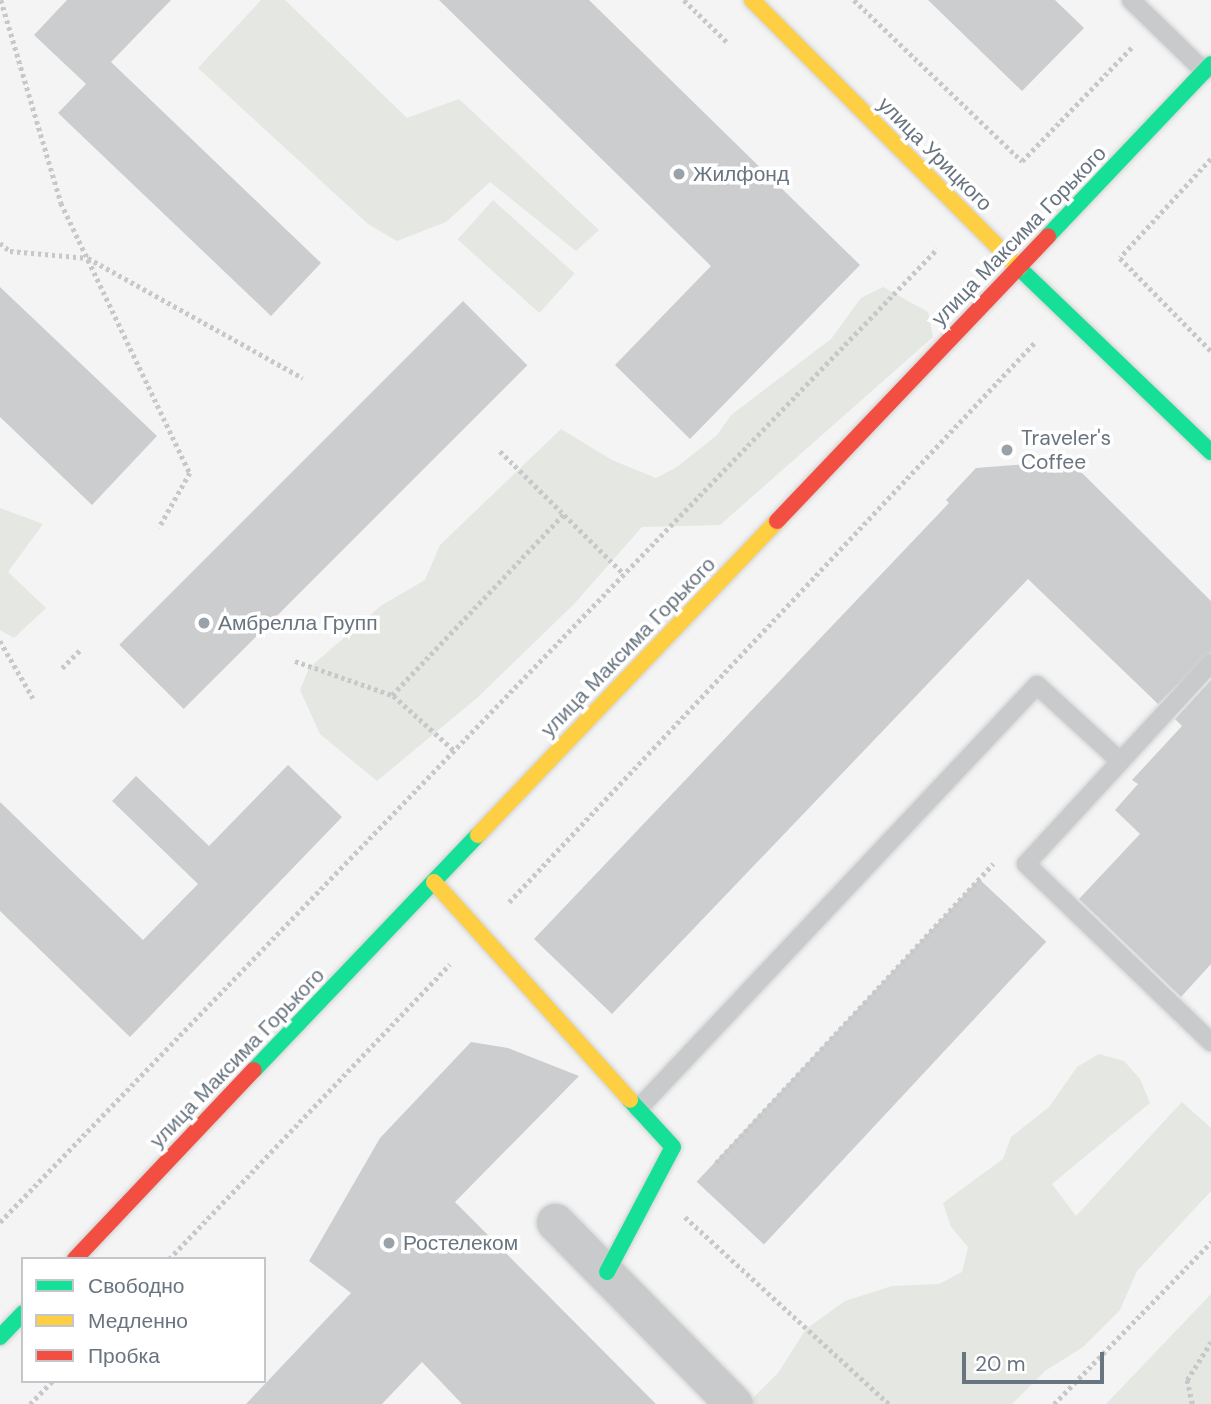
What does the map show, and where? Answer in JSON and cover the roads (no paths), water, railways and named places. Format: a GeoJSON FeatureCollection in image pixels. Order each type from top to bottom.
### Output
{"type":"FeatureCollection","features":[{"type":"Feature","properties":{"kind":"street","name":"улица Урицкого"},"geometry":{"type":"LineString","coordinates":[[752,0],[1018,266],[1211,452]]}},
{"type":"Feature","properties":{"kind":"street","name":"улица Максима Горького"},"geometry":{"type":"LineString","coordinates":[[77,1257],[1207,67]]}},
{"type":"Feature","properties":{"kind":"street"},"geometry":{"type":"LineString","coordinates":[[434,882],[673,1147],[607,1272]]}},
{"type":"Feature","properties":{"kind":"street"},"geometry":{"type":"LineString","coordinates":[[555,1222],[734,1404]]}},
{"type":"Feature","properties":{"kind":"street"},"geometry":{"type":"LineString","coordinates":[[0,1337],[21,1315]]}},
{"type":"Feature","properties":{"kind":"lane"},"geometry":{"type":"LineString","coordinates":[[1131,0],[1207,67]]}},
{"type":"Feature","properties":{"kind":"lane"},"geometry":{"type":"LineString","coordinates":[[1211,663],[1026,864],[1211,1042]]}},
{"type":"Feature","properties":{"kind":"lane"},"geometry":{"type":"LineString","coordinates":[[638,1109],[1037,685],[1120,761]]}},
{"type":"Feature","properties":{"kind":"place","name":"Жилфонд"},"geometry":{"type":"Point","coordinates":[679,174]}},
{"type":"Feature","properties":{"kind":"place","name":"Traveler's Coffee"},"geometry":{"type":"Point","coordinates":[1007,450]}},
{"type":"Feature","properties":{"kind":"place","name":"Амбрелла Групп"},"geometry":{"type":"Point","coordinates":[204,623]}},
{"type":"Feature","properties":{"kind":"place","name":"Ростелеком"},"geometry":{"type":"Point","coordinates":[389,1243]}}]}
